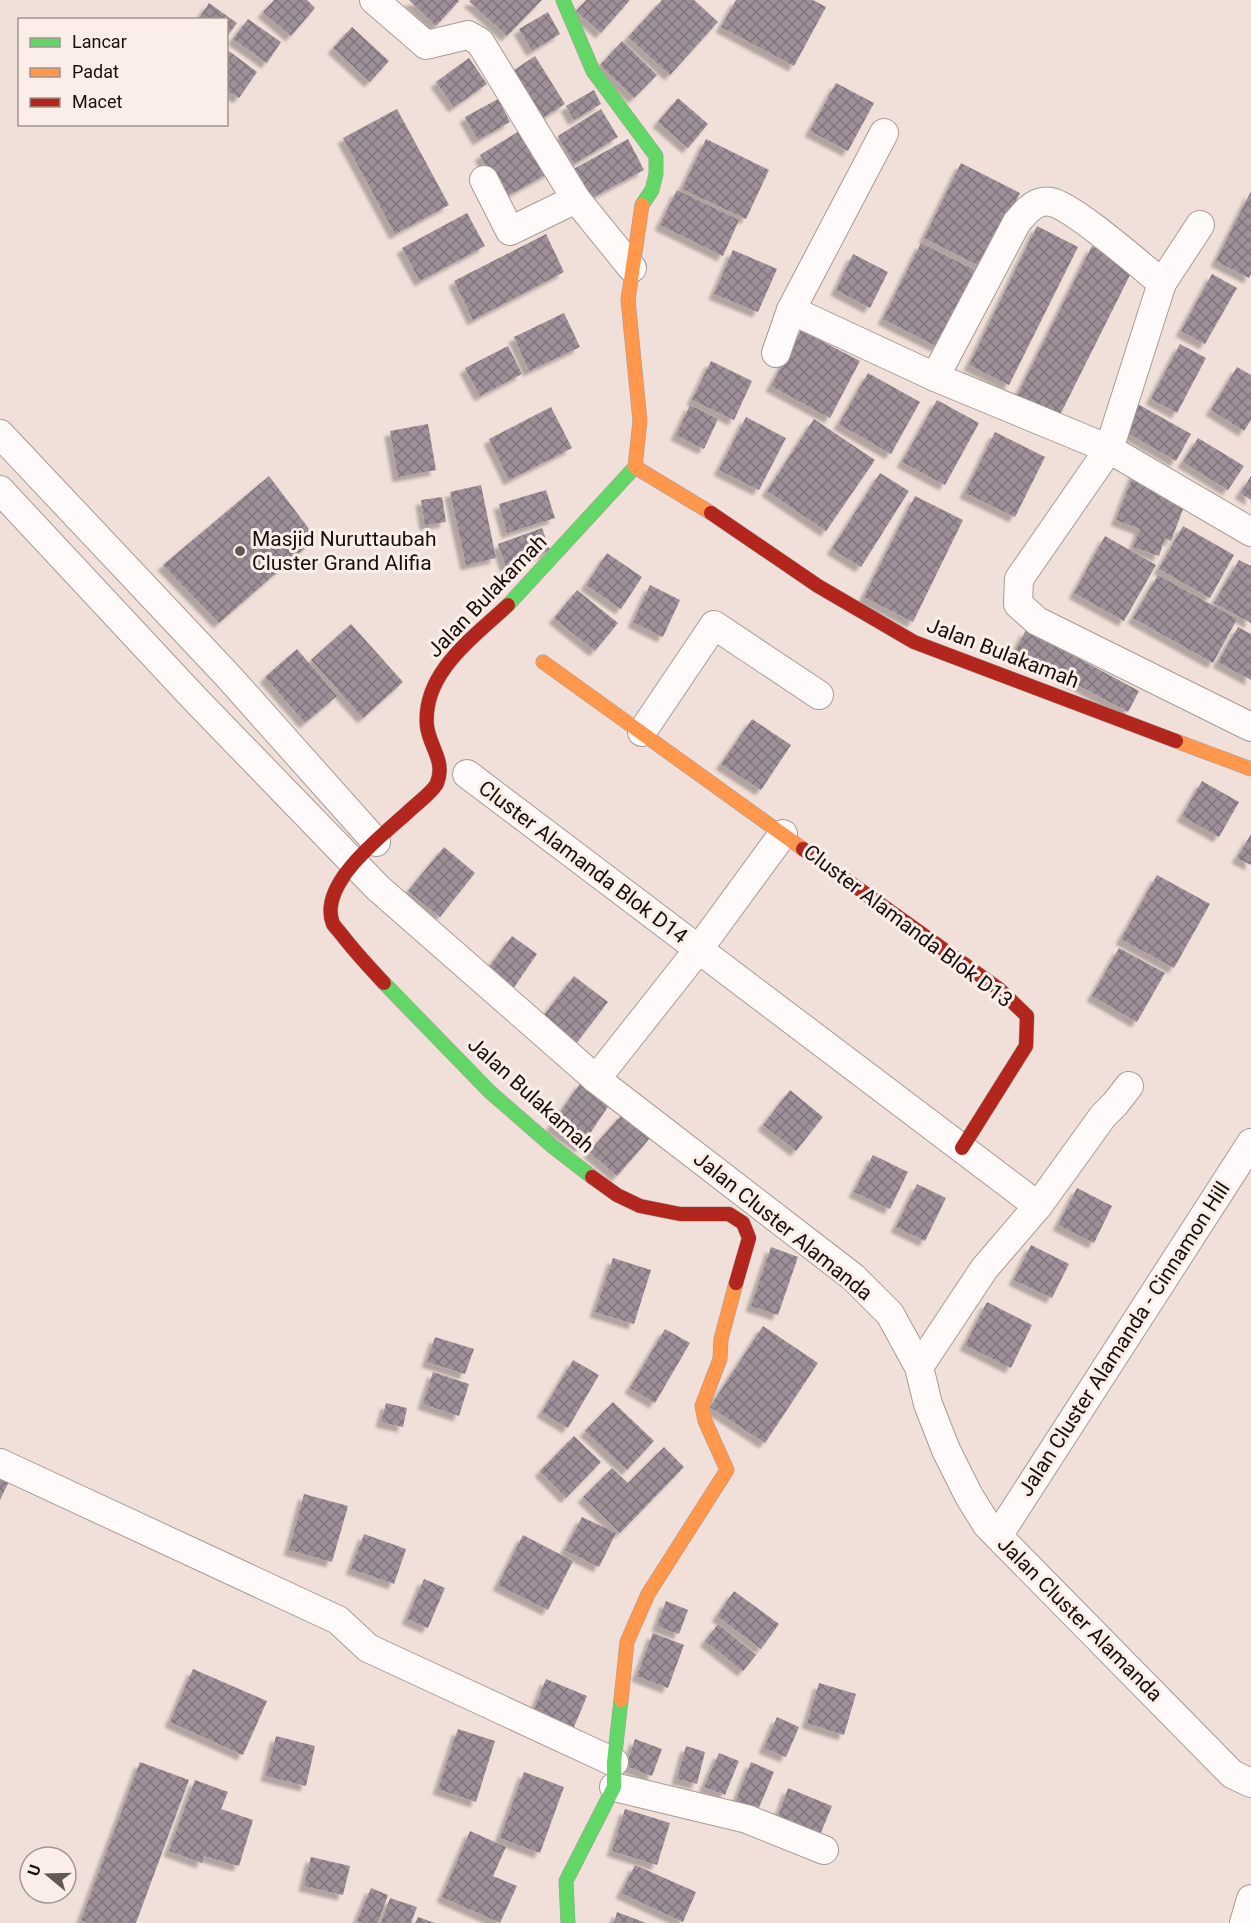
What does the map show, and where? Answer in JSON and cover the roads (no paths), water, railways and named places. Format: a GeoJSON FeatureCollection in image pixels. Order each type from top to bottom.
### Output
{"type":"FeatureCollection","features":[{"type":"Feature","properties":{"kind":"street"},"geometry":{"type":"LineString","coordinates":[[374,0],[426,45],[468,35],[480,42],[576,200],[632,268]]}},
{"type":"Feature","properties":{"kind":"street"},"geometry":{"type":"LineString","coordinates":[[563,0],[593,71],[656,156],[656,174],[652,190],[642,204],[632,268],[629,311],[640,421],[635,467]]}},
{"type":"Feature","properties":{"kind":"street"},"geometry":{"type":"LineString","coordinates":[[776,353],[791,310],[884,133]]}},
{"type":"Feature","properties":{"kind":"street"},"geometry":{"type":"LineString","coordinates":[[484,180],[510,231],[576,200]]}},
{"type":"Feature","properties":{"kind":"street"},"geometry":{"type":"LineString","coordinates":[[935,376],[1017,222],[1035,204],[1050,202],[1072,212],[1162,283]]}},
{"type":"Feature","properties":{"kind":"street"},"geometry":{"type":"LineString","coordinates":[[1200,225],[1162,283],[1109,449],[1019,579],[1018,604],[1037,621],[1251,727]]}},
{"type":"Feature","properties":{"kind":"street"},"geometry":{"type":"LineString","coordinates":[[791,310],[935,376],[1109,449],[1251,532]]}},
{"type":"Feature","properties":{"kind":"street"},"geometry":{"type":"LineString","coordinates":[[0,434],[228,676],[376,842]]}},
{"type":"Feature","properties":{"kind":"street","name":"Jalan Bulakamah"},"geometry":{"type":"LineString","coordinates":[[614,1775],[627,1642],[648,1594],[727,1470],[705,1421],[702,1406],[720,1359],[721,1339],[749,1238],[743,1223],[729,1214],[680,1214],[640,1206],[617,1196],[552,1146],[490,1092],[356,954],[333,923],[332,903],[336,886],[354,863],[436,784],[440,764],[428,726],[430,698],[442,670],[462,647],[512,602],[635,467],[695,502],[818,586],[914,642],[1251,769]]}},
{"type":"Feature","properties":{"kind":"street","name":"Jalan Cluster Alamanda"},"geometry":{"type":"LineString","coordinates":[[0,490],[195,699],[378,888],[596,1079],[853,1277],[890,1314],[919,1367],[928,1404],[946,1450],[969,1496],[987,1525],[1232,1774],[1251,1783]]}},
{"type":"Feature","properties":{"kind":"street"},"geometry":{"type":"LineString","coordinates":[[642,732],[714,625],[819,694]]}},
{"type":"Feature","properties":{"kind":"street"},"geometry":{"type":"LineString","coordinates":[[543,662],[783,834],[698,950],[596,1079]]}},
{"type":"Feature","properties":{"kind":"street","name":"Cluster Alamanda Blok D14"},"geometry":{"type":"LineString","coordinates":[[467,774],[698,950]]}},
{"type":"Feature","properties":{"kind":"street","name":"Cluster Alamanda Blok D13"},"geometry":{"type":"LineString","coordinates":[[783,834],[999,989],[1027,1016],[1026,1046],[962,1148]]}},
{"type":"Feature","properties":{"kind":"street"},"geometry":{"type":"LineString","coordinates":[[698,950],[1038,1206]]}},
{"type":"Feature","properties":{"kind":"street"},"geometry":{"type":"LineString","coordinates":[[919,1367],[984,1269],[1038,1206],[1103,1116],[1129,1086]]}},
{"type":"Feature","properties":{"kind":"street","name":"Jalan Cluster Alamanda - Cinnamon Hill"},"geometry":{"type":"LineString","coordinates":[[998,1536],[1251,1143]]}},
{"type":"Feature","properties":{"kind":"street"},"geometry":{"type":"LineString","coordinates":[[0,1463],[338,1620],[368,1648],[614,1775],[747,1819],[824,1850]]}},
{"type":"Feature","properties":{"kind":"street"},"geometry":{"type":"LineString","coordinates":[[568,1923],[566,1881],[614,1775]]}},
{"type":"Feature","properties":{"kind":"street"},"geometry":{"type":"LineString","coordinates":[[1244,1923],[1251,1899]]}},
{"type":"Feature","properties":{"kind":"place","name":"Masjid Nuruttaubah Cluster Grand Alifia"},"geometry":{"type":"Point","coordinates":[240,551]}}]}
